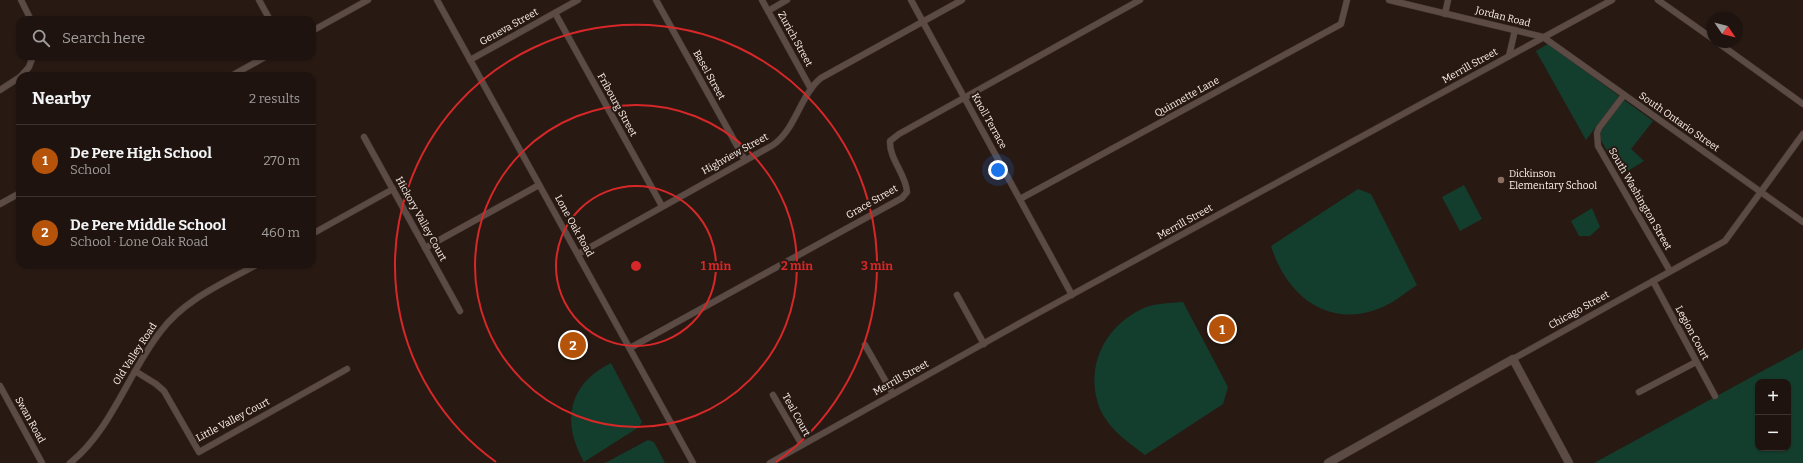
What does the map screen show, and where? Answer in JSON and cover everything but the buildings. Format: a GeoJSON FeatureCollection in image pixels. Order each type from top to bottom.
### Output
{"type":"FeatureCollection","features":[{"type":"Feature","properties":{"kind":"street"},"geometry":{"type":"LineString","coordinates":[[21,0],[29,16]]}},
{"type":"Feature","properties":{"kind":"street"},"geometry":{"type":"LineString","coordinates":[[259,0],[268,16]]}},
{"type":"Feature","properties":{"kind":"street"},"geometry":{"type":"LineString","coordinates":[[316,29],[368,0]]}},
{"type":"Feature","properties":{"kind":"street","name":"Lone Oak Road"},"geometry":{"type":"LineString","coordinates":[[437,0],[693,463]]}},
{"type":"Feature","properties":{"kind":"street","name":"Geneva Street"},"geometry":{"type":"LineString","coordinates":[[470,60],[578,0]]}},
{"type":"Feature","properties":{"kind":"street","name":"Basel Street"},"geometry":{"type":"LineString","coordinates":[[656,0],[745,160]]}},
{"type":"Feature","properties":{"kind":"street","name":"Zurich Street"},"geometry":{"type":"LineString","coordinates":[[762,0],[811,89]]}},
{"type":"Feature","properties":{"kind":"street"},"geometry":{"type":"LineString","coordinates":[[768,11],[787,0]]}},
{"type":"Feature","properties":{"kind":"street","name":"Knoll Terrace"},"geometry":{"type":"LineString","coordinates":[[911,0],[1072,294]]}},
{"type":"Feature","properties":{"kind":"street","name":"Highview Street"},"geometry":{"type":"LineString","coordinates":[[578,254],[773,144],[782,137],[811,89],[821,78],[962,0]]}},
{"type":"Feature","properties":{"kind":"street","name":"Grace Street"},"geometry":{"type":"LineString","coordinates":[[630,348],[902,198],[907,192],[906,184],[889,148],[890,141],[899,134],[964,97],[1140,0]]}},
{"type":"Feature","properties":{"kind":"street","name":"Quinnette Lane"},"geometry":{"type":"LineString","coordinates":[[1020,199],[1341,24],[1346,0]]}},
{"type":"Feature","properties":{"kind":"street","name":"Jordan Road"},"geometry":{"type":"LineString","coordinates":[[1389,0],[1543,37]]}},
{"type":"Feature","properties":{"kind":"street"},"geometry":{"type":"LineString","coordinates":[[1445,14],[1448,0]]}},
{"type":"Feature","properties":{"kind":"street","name":"Merrill Street"},"geometry":{"type":"LineString","coordinates":[[770,463],[1072,294],[1612,0]]}},
{"type":"Feature","properties":{"kind":"street"},"geometry":{"type":"LineString","coordinates":[[1658,0],[1707,35]]}},
{"type":"Feature","properties":{"kind":"street","name":"Fribourg Street"},"geometry":{"type":"LineString","coordinates":[[555,13],[662,206]]}},
{"type":"Feature","properties":{"kind":"street"},"geometry":{"type":"LineString","coordinates":[[1509,56],[1515,30]]}},
{"type":"Feature","properties":{"kind":"street","name":"South Ontario Street"},"geometry":{"type":"LineString","coordinates":[[1543,37],[1803,222]]}},
{"type":"Feature","properties":{"kind":"street"},"geometry":{"type":"LineString","coordinates":[[1725,48],[1803,104]]}},
{"type":"Feature","properties":{"kind":"street"},"geometry":{"type":"LineString","coordinates":[[25,72],[32,60]]}},
{"type":"Feature","properties":{"kind":"street"},"geometry":{"type":"LineString","coordinates":[[238,72],[260,60]]}},
{"type":"Feature","properties":{"kind":"street"},"geometry":{"type":"LineString","coordinates":[[0,90],[16,80]]}},
{"type":"Feature","properties":{"kind":"street","name":"South Washington Street"},"geometry":{"type":"LineString","coordinates":[[1624,95],[1599,128],[1597,133],[1598,146],[1670,271]]}},
{"type":"Feature","properties":{"kind":"street","name":"Chicago Street"},"geometry":{"type":"LineString","coordinates":[[1328,463],[1725,241],[1803,134]]}},
{"type":"Feature","properties":{"kind":"street","name":"Hickory Valley Court"},"geometry":{"type":"LineString","coordinates":[[364,137],[460,311]]}},
{"type":"Feature","properties":{"kind":"street"},"geometry":{"type":"LineString","coordinates":[[426,248],[539,185]]}},
{"type":"Feature","properties":{"kind":"street"},"geometry":{"type":"LineString","coordinates":[[316,232],[393,189]]}},
{"type":"Feature","properties":{"kind":"street"},"geometry":{"type":"LineString","coordinates":[[0,204],[16,195]]}},
{"type":"Feature","properties":{"kind":"street","name":"Old Valley Road"},"geometry":{"type":"LineString","coordinates":[[70,463],[79,456],[94,438],[161,330],[184,307],[199,296],[251,268]]}},
{"type":"Feature","properties":{"kind":"street","name":"Legion Court"},"geometry":{"type":"LineString","coordinates":[[1652,281],[1715,396]]}},
{"type":"Feature","properties":{"kind":"street"},"geometry":{"type":"LineString","coordinates":[[957,295],[984,344]]}},
{"type":"Feature","properties":{"kind":"street"},"geometry":{"type":"LineString","coordinates":[[865,345],[892,394]]}},
{"type":"Feature","properties":{"kind":"street"},"geometry":{"type":"LineString","coordinates":[[1513,359],[1569,463]]}},
{"type":"Feature","properties":{"kind":"street"},"geometry":{"type":"LineString","coordinates":[[1639,392],[1696,362]]}},
{"type":"Feature","properties":{"kind":"street","name":"Little Valley Court"},"geometry":{"type":"LineString","coordinates":[[135,371],[156,384],[164,391],[199,452],[347,369]]}},
{"type":"Feature","properties":{"kind":"street","name":"Swan Road"},"geometry":{"type":"LineString","coordinates":[[0,386],[42,463]]}},
{"type":"Feature","properties":{"kind":"street","name":"Teal Court"},"geometry":{"type":"LineString","coordinates":[[773,395],[802,445]]}},
{"type":"Feature","properties":{"kind":"green space"},"geometry":{"type":"Polygon","coordinates":[[[1548,44],[1619,96],[1586,140],[1536,51],[1548,44]]]}},
{"type":"Feature","properties":{"kind":"green space"},"geometry":{"type":"Polygon","coordinates":[[[1624,100],[1653,121],[1631,149],[1644,161],[1621,175],[1598,135],[1624,100]]]}},
{"type":"Feature","properties":{"kind":"green space"},"geometry":{"type":"Polygon","coordinates":[[[1464,185],[1482,219],[1460,231],[1442,197],[1464,185]]]}},
{"type":"Feature","properties":{"kind":"green space"},"geometry":{"type":"Polygon","coordinates":[[[1358,189],[1371,194],[1417,285],[1396,300],[1378,309],[1354,314],[1337,314],[1322,309],[1308,301],[1296,290],[1277,262],[1271,246],[1358,189]]]}},
{"type":"Feature","properties":{"kind":"green space"},"geometry":{"type":"Polygon","coordinates":[[[1592,208],[1600,227],[1590,236],[1579,236],[1571,221],[1592,208]]]}},
{"type":"Feature","properties":{"kind":"green space"},"geometry":{"type":"Polygon","coordinates":[[[1183,302],[1228,387],[1223,404],[1145,455],[1116,432],[1103,415],[1097,399],[1095,383],[1096,367],[1100,352],[1107,339],[1129,316],[1149,306],[1183,302]]]}},
{"type":"Feature","properties":{"kind":"green space"},"geometry":{"type":"Polygon","coordinates":[[[1803,349],[1803,463],[1594,463],[1803,349]]]}},
{"type":"Feature","properties":{"kind":"green space"},"geometry":{"type":"Polygon","coordinates":[[[611,363],[642,422],[639,427],[584,462],[572,433],[571,419],[573,405],[577,393],[585,382],[611,363]]]}},
{"type":"Feature","properties":{"kind":"green space"},"geometry":{"type":"Polygon","coordinates":[[[648,440],[654,442],[665,463],[605,463],[648,440]]]}},
{"type":"Feature","properties":{"kind":"place","name":"Dickinson Elementary School"},"geometry":{"type":"Point","coordinates":[1501,180]}},
{"type":"Feature","properties":{"kind":"place","name":"De Pere High School"},"geometry":{"type":"Point","coordinates":[1222,329]}},
{"type":"Feature","properties":{"kind":"place","name":"De Pere Middle School"},"geometry":{"type":"Point","coordinates":[573,345]}}]}
